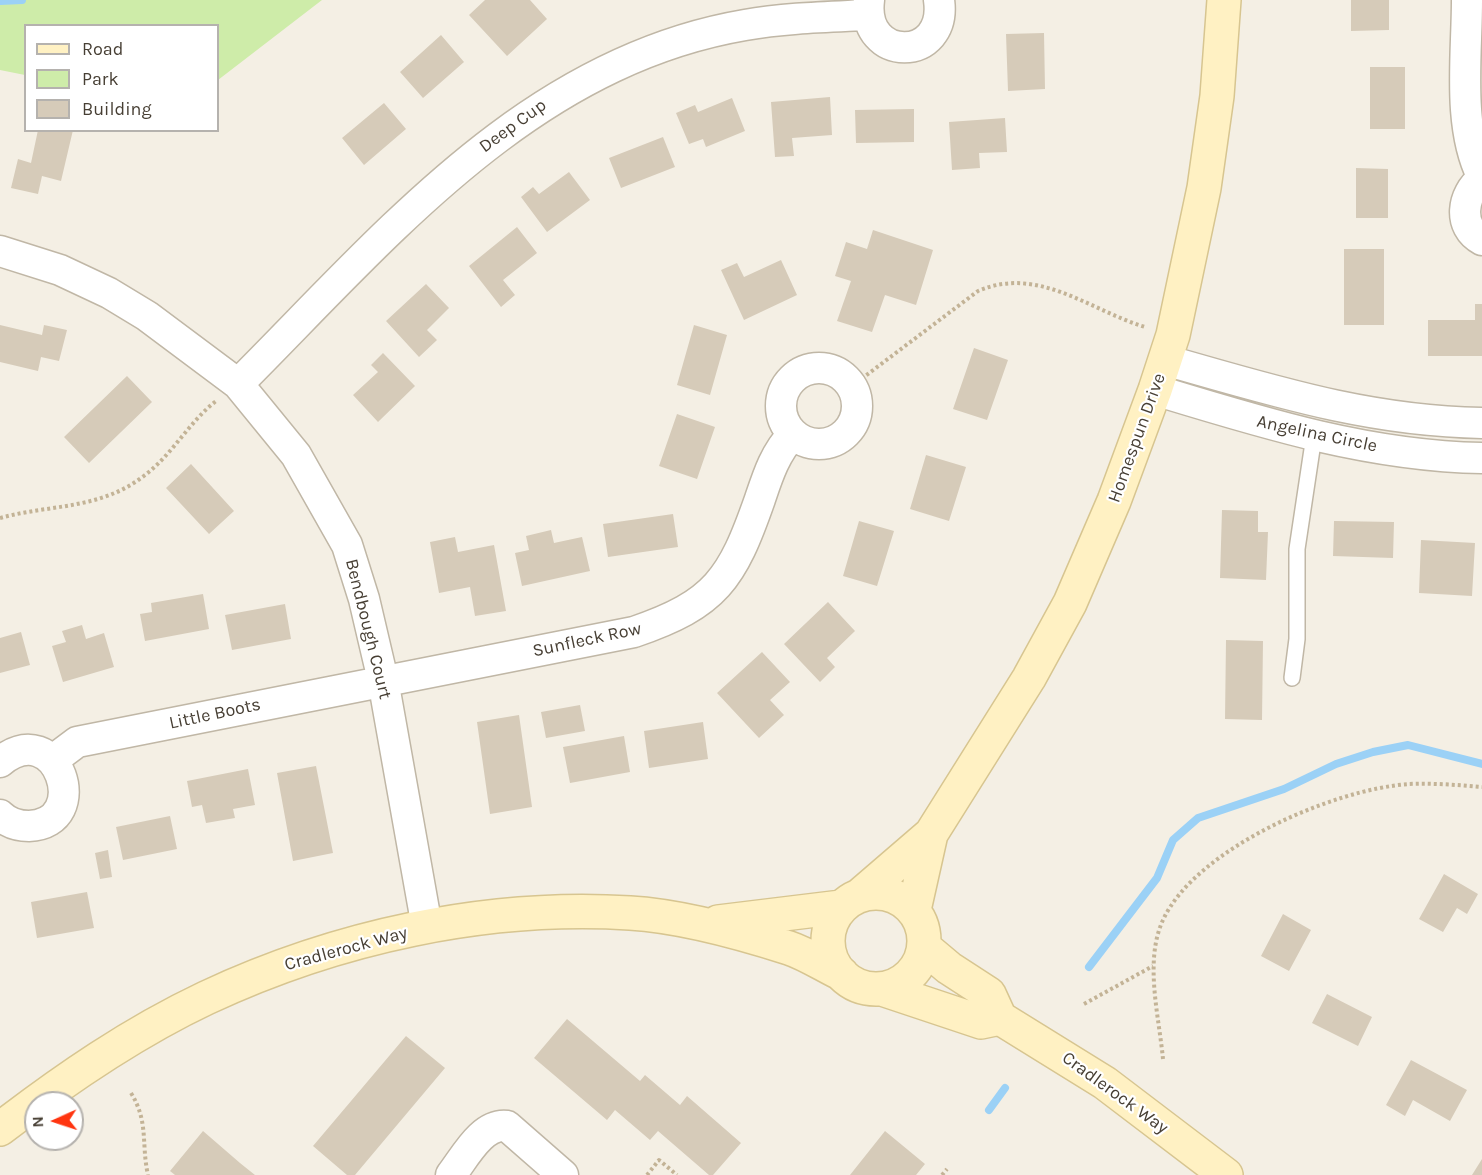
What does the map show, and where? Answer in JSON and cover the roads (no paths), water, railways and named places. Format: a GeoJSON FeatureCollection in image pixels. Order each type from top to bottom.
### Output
{"type":"FeatureCollection","features":[{"type":"Feature","properties":{"kind":"street","name":"Deep Cup"},"geometry":{"type":"LineString","coordinates":[[238,384],[422,200],[510,126],[557,95],[660,48],[713,33],[744,25],[868,8],[872,30],[887,44],[910,48],[921,44],[937,28],[941,14],[939,0]]}},
{"type":"Feature","properties":{"kind":"street","name":"Homespun Drive"},"geometry":{"type":"LineString","coordinates":[[850,901],[931,834],[1029,678],[1070,603],[1114,501],[1160,375],[1204,188],[1216,96],[1224,0]]}},
{"type":"Feature","properties":{"kind":"street"},"geometry":{"type":"LineString","coordinates":[[1467,0],[1467,130],[1472,157],[1482,178],[1467,196],[1464,210],[1470,229],[1482,240]]}},
{"type":"Feature","properties":{"kind":"street","name":"Bendbough Court"},"geometry":{"type":"LineString","coordinates":[[0,251],[60,270],[109,293],[147,316],[238,384],[296,455],[347,544],[364,599],[383,680],[427,927]]}},
{"type":"Feature","properties":{"kind":"street"},"geometry":{"type":"LineString","coordinates":[[827,368],[841,374],[852,386],[858,403],[855,421],[846,435],[832,443],[818,445],[806,442],[793,434],[784,423],[781,410],[782,396],[788,384],[799,374],[811,369],[827,368]]}},
{"type":"Feature","properties":{"kind":"street","name":"Angelina Circle"},"geometry":{"type":"LineString","coordinates":[[1160,375],[1314,436],[1427,438],[1482,423]]}},
{"type":"Feature","properties":{"kind":"street","name":"Angelina Circle"},"geometry":{"type":"LineString","coordinates":[[1160,375],[1339,408],[1482,458]]}},
{"type":"Feature","properties":{"kind":"street","name":"Sunfleck Row"},"geometry":{"type":"LineString","coordinates":[[383,680],[634,632],[688,610],[712,592],[738,555],[779,449],[793,434]]}},
{"type":"Feature","properties":{"kind":"street","name":"Little Boots"},"geometry":{"type":"LineString","coordinates":[[53,760],[77,742],[383,680]]}},
{"type":"Feature","properties":{"kind":"street"},"geometry":{"type":"LineString","coordinates":[[0,762],[10,754],[27,750],[40,752],[53,760],[63,776],[65,792],[60,807],[52,818],[36,826],[19,826],[5,820],[0,815]]}},
{"type":"Feature","properties":{"kind":"street","name":"Homespun Drive"},"geometry":{"type":"LineString","coordinates":[[914,910],[931,834]]}},
{"type":"Feature","properties":{"kind":"street"},"geometry":{"type":"LineString","coordinates":[[882,989],[897,985],[910,975],[919,962],[924,946],[924,934],[914,910],[903,900],[889,894],[874,892],[850,901],[832,923],[828,941],[832,959],[842,974],[867,988],[882,989],[981,1022],[1000,1018]]}},
{"type":"Feature","properties":{"kind":"street","name":"Cradlerock Way"},"geometry":{"type":"LineString","coordinates":[[699,924],[850,901]]}},
{"type":"Feature","properties":{"kind":"street","name":"Cradlerock Way"},"geometry":{"type":"LineString","coordinates":[[0,1129],[47,1093],[108,1052],[206,998],[273,969],[344,945],[427,927],[496,916],[565,912],[631,913],[699,924],[790,949],[842,974]]}},
{"type":"Feature","properties":{"kind":"street","name":"Cradlerock Way"},"geometry":{"type":"LineString","coordinates":[[924,946],[949,968],[989,994],[1000,1018],[1105,1083],[1226,1175]]}},
{"type":"Feature","properties":{"kind":"street"},"geometry":{"type":"LineString","coordinates":[[450,1175],[487,1129],[497,1125],[507,1126],[563,1175]]}},
{"type":"Feature","properties":{"kind":"lane"},"geometry":{"type":"LineString","coordinates":[[1292,678],[1297,639],[1297,549],[1314,436]]}},
{"type":"Feature","properties":{"kind":"waterway"},"geometry":{"type":"LineString","coordinates":[[0,1],[22,0]]}},
{"type":"Feature","properties":{"kind":"waterway"},"geometry":{"type":"LineString","coordinates":[[1089,967],[1157,878],[1173,840],[1198,818],[1284,789],[1336,764],[1373,752],[1408,745],[1482,764]]}},
{"type":"Feature","properties":{"kind":"waterway"},"geometry":{"type":"LineString","coordinates":[[989,1110],[1005,1088]]}}]}
